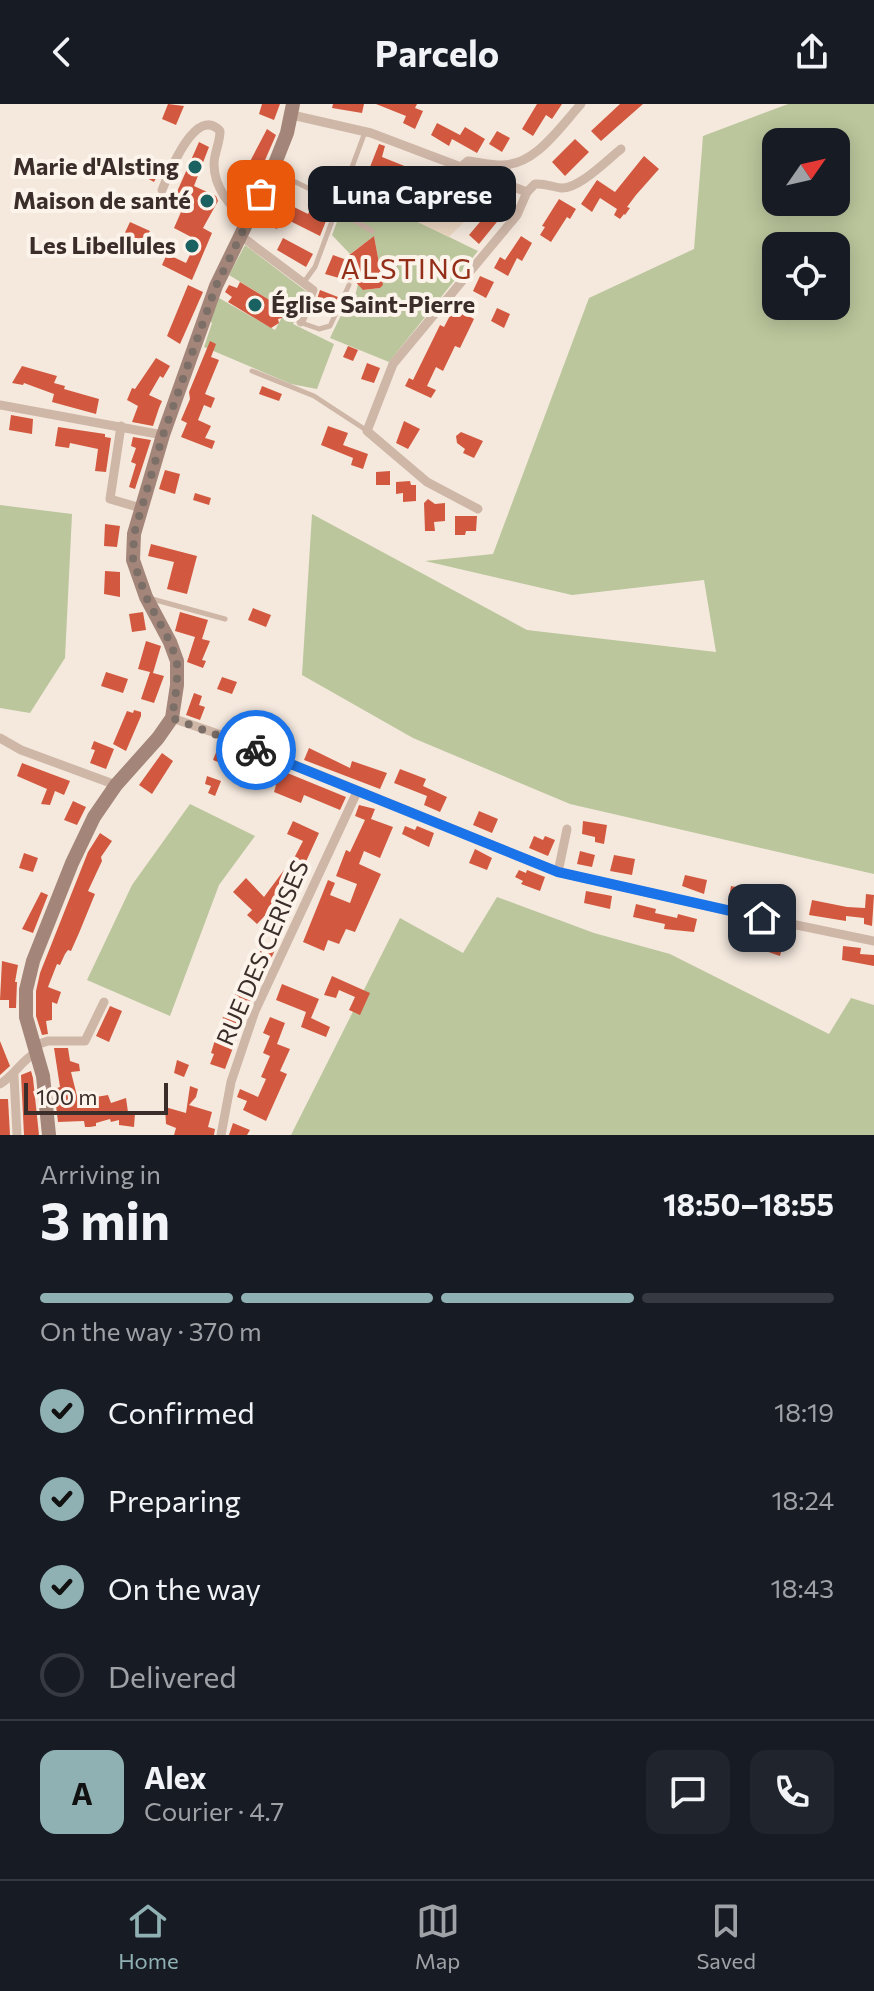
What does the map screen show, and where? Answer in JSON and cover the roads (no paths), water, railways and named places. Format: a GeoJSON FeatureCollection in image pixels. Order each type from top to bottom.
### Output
{"type":"FeatureCollection","features":[{"type":"Feature","properties":{"kind":"main road"},"geometry":{"type":"LineString","coordinates":[[49,1135],[45,1090],[26,1017],[26,990],[33,961],[94,817],[116,785],[172,718],[177,685],[177,661],[133,560],[134,534],[163,435],[216,286],[272,171],[292,110]]}},
{"type":"Feature","properties":{"kind":"street"},"geometry":{"type":"LineString","coordinates":[[461,167],[468,161],[502,165],[524,161],[581,104]]}},
{"type":"Feature","properties":{"kind":"street"},"geometry":{"type":"LineString","coordinates":[[292,110],[365,132],[527,192]]}},
{"type":"Feature","properties":{"kind":"street"},"geometry":{"type":"LineString","coordinates":[[162,190],[188,131],[196,123],[207,120],[220,131],[214,164],[218,181],[231,205],[249,218]]}},
{"type":"Feature","properties":{"kind":"street"},"geometry":{"type":"LineString","coordinates":[[478,509],[427,482],[367,431],[393,364],[517,215],[527,192],[535,184],[545,183],[561,188],[574,186],[621,149]]}},
{"type":"Feature","properties":{"kind":"street"},"geometry":{"type":"LineString","coordinates":[[241,236],[313,290],[301,322]]}},
{"type":"Feature","properties":{"kind":"street"},"geometry":{"type":"LineString","coordinates":[[0,405],[163,435]]}},
{"type":"Feature","properties":{"kind":"street"},"geometry":{"type":"LineString","coordinates":[[121,426],[110,499],[141,508]]}},
{"type":"Feature","properties":{"kind":"street"},"geometry":{"type":"LineString","coordinates":[[172,718],[224,736],[558,872],[874,941]]}},
{"type":"Feature","properties":{"kind":"street"},"geometry":{"type":"LineString","coordinates":[[0,738],[21,750],[116,785]]}},
{"type":"Feature","properties":{"kind":"street","name":"RUE DES CERISES"},"geometry":{"type":"LineString","coordinates":[[221,1135],[231,1082],[255,1011],[357,792]]}},
{"type":"Feature","properties":{"kind":"street"},"geometry":{"type":"LineString","coordinates":[[558,872],[567,829]]}},
{"type":"Feature","properties":{"kind":"street"},"geometry":{"type":"LineString","coordinates":[[17,1135],[14,1076],[20,1062],[48,1041],[85,1041],[104,1002]]}},
{"type":"Feature","properties":{"kind":"street"},"geometry":{"type":"LineString","coordinates":[[0,1084],[14,1076]]}},
{"type":"Feature","properties":{"kind":"lane"},"geometry":{"type":"LineString","coordinates":[[304,282],[315,267],[365,132]]}},
{"type":"Feature","properties":{"kind":"lane"},"geometry":{"type":"LineString","coordinates":[[272,171],[316,192],[372,231]]}},
{"type":"Feature","properties":{"kind":"lane"},"geometry":{"type":"LineString","coordinates":[[301,322],[319,329],[330,326],[349,285]]}},
{"type":"Feature","properties":{"kind":"lane"},"geometry":{"type":"LineString","coordinates":[[252,371],[314,396],[367,431]]}},
{"type":"Feature","properties":{"kind":"lane"},"geometry":{"type":"LineString","coordinates":[[147,598],[225,619]]}},
{"type":"Feature","properties":{"kind":"place","name":"Marie d'Alsting"},"geometry":{"type":"Point","coordinates":[195,167]}},
{"type":"Feature","properties":{"kind":"place","name":"Luna Caprese"},"geometry":{"type":"Point","coordinates":[261,194]}},
{"type":"Feature","properties":{"kind":"place","name":"Maison de santé"},"geometry":{"type":"Point","coordinates":[207,201]}},
{"type":"Feature","properties":{"kind":"place","name":"Les Libellules"},"geometry":{"type":"Point","coordinates":[192,246]}},
{"type":"Feature","properties":{"kind":"place","name":"Église Saint-Pierre"},"geometry":{"type":"Point","coordinates":[255,305]}},
{"type":"Feature","properties":{"kind":"district","name":"ALSTING"},"geometry":{"type":"Point","coordinates":[407,269]}}]}
